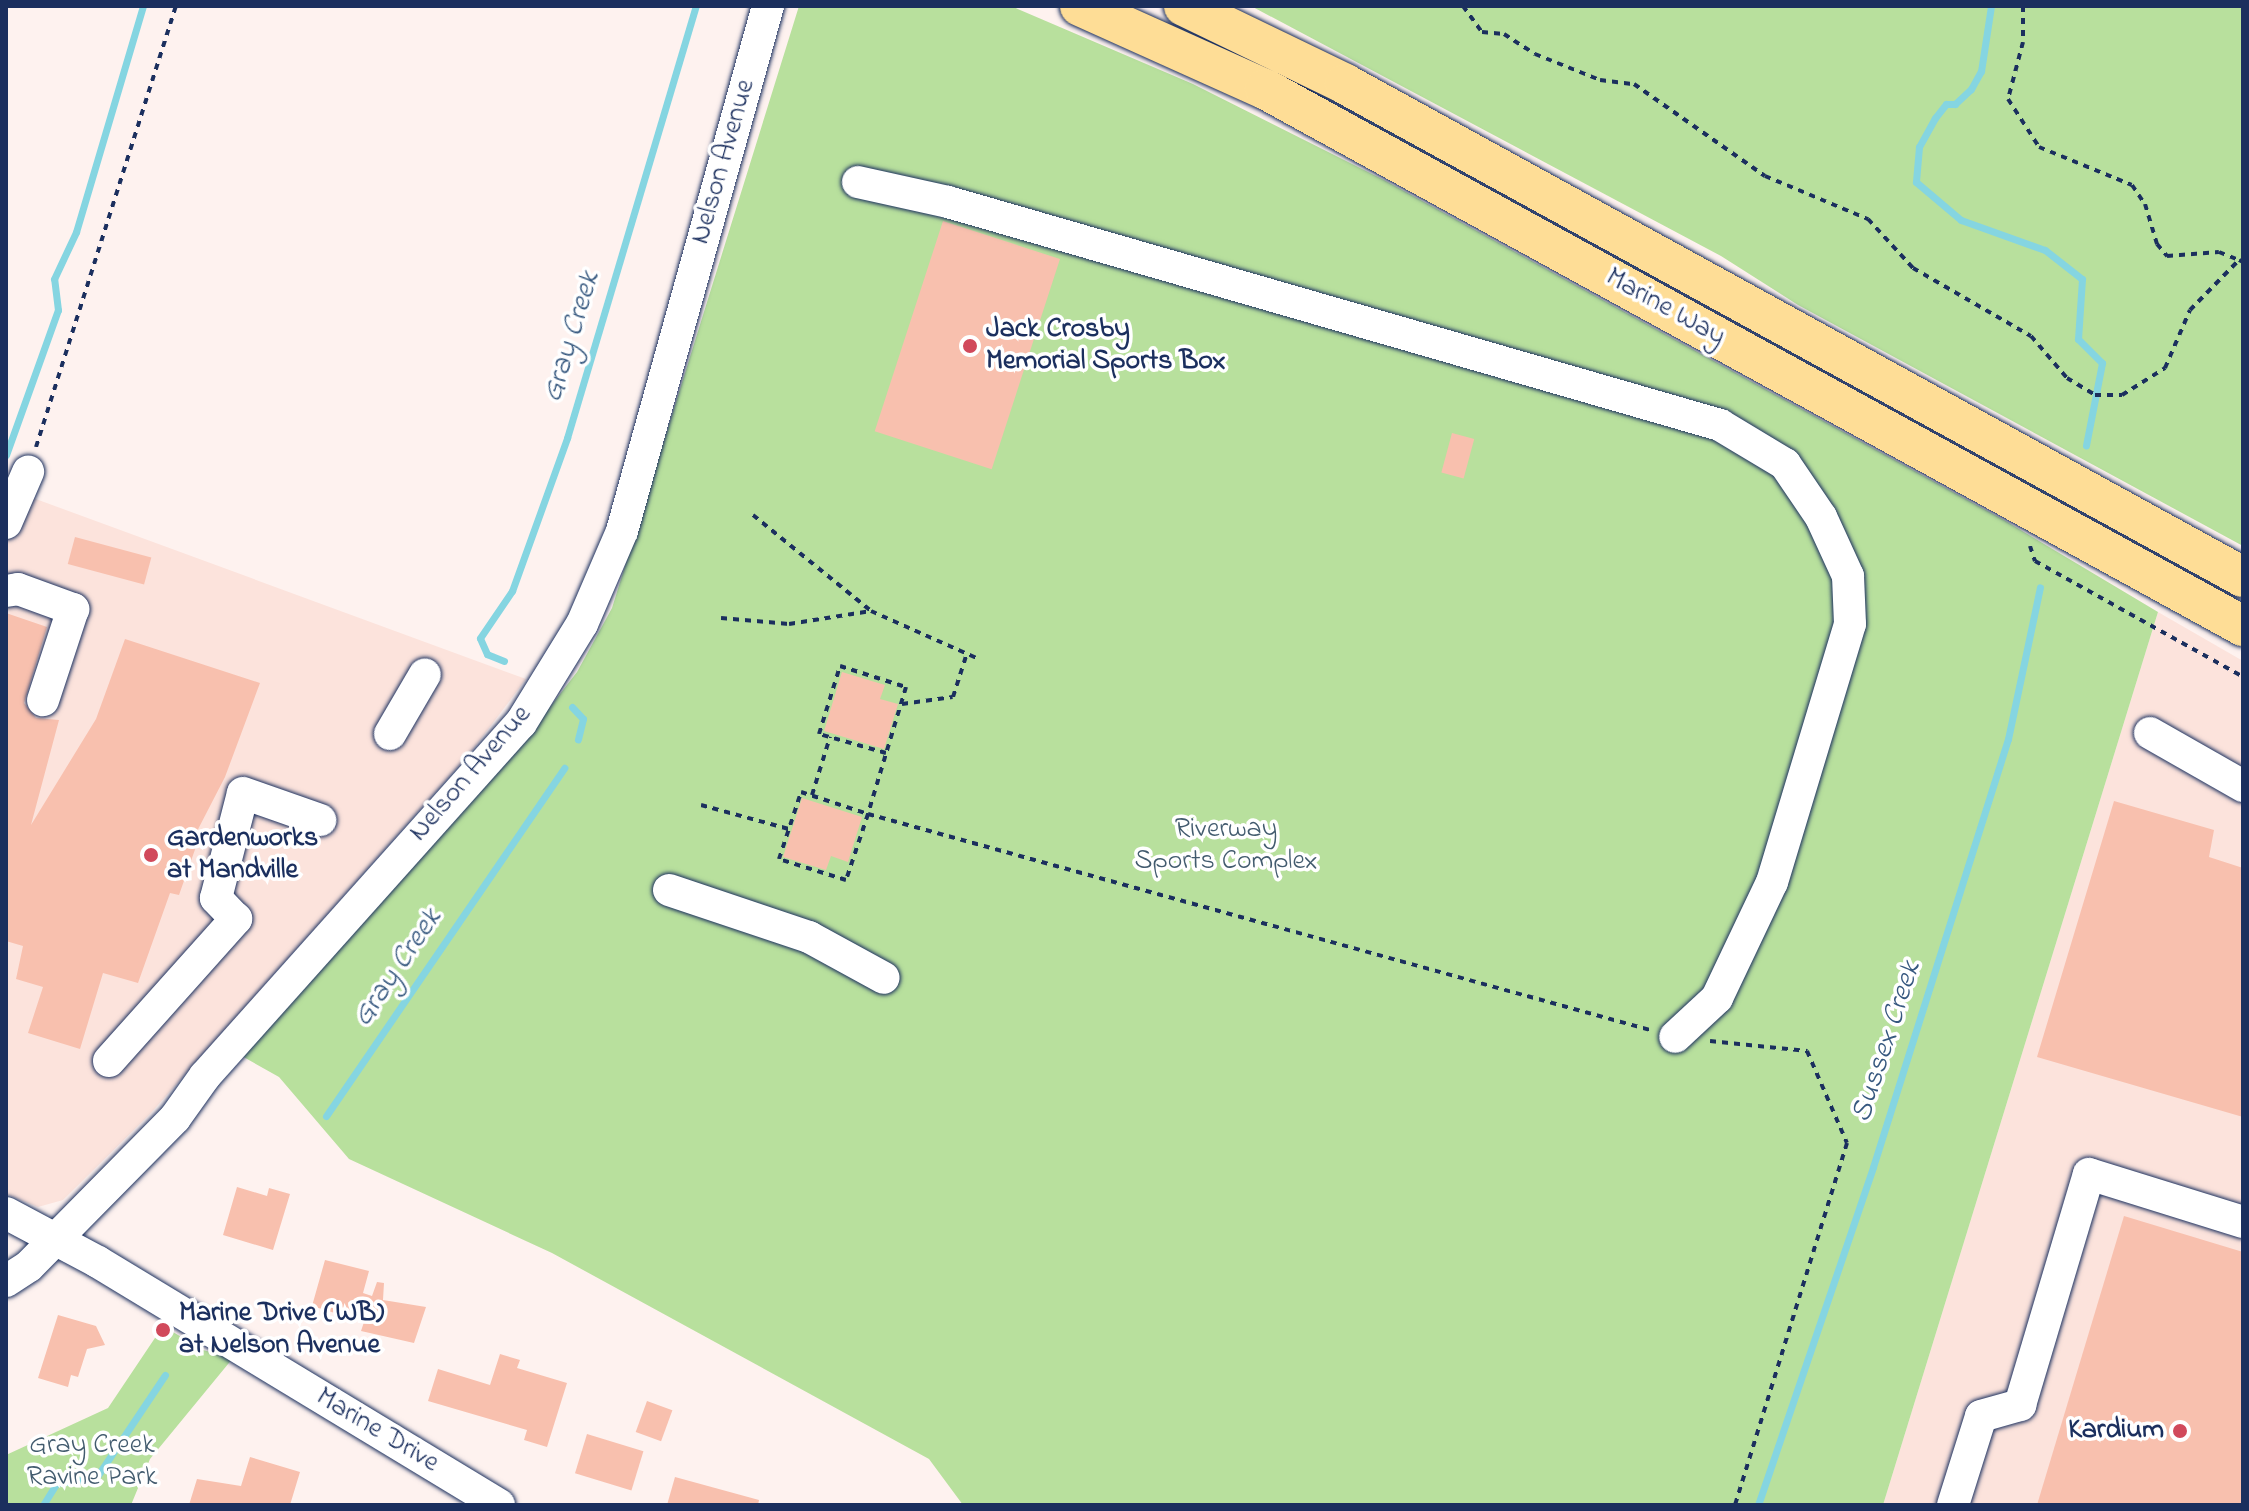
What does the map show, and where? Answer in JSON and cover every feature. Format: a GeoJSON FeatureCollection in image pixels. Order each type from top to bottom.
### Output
{"type":"FeatureCollection","features":[{"type":"Feature","properties":{"kind":"main road","name":"Marine Way"},"geometry":{"type":"LineString","coordinates":[[1080,6],[1265,89],[2243,626]]}},
{"type":"Feature","properties":{"kind":"main road","name":"Marine Way"},"geometry":{"type":"LineString","coordinates":[[1184,6],[1345,84],[2243,577]]}},
{"type":"Feature","properties":{"kind":"street","name":"Nelson Avenue"},"geometry":{"type":"LineString","coordinates":[[6,1281],[56,1240],[175,1118],[205,1076],[521,723],[582,624],[622,531],[768,6]]}},
{"type":"Feature","properties":{"kind":"street"},"geometry":{"type":"LineString","coordinates":[[858,182],[948,202],[1720,425],[1785,464],[1821,517],[1848,576],[1850,624],[1772,882],[1717,998],[1675,1037]]}},
{"type":"Feature","properties":{"kind":"street"},"geometry":{"type":"LineString","coordinates":[[8,512],[28,472]]}},
{"type":"Feature","properties":{"kind":"street"},"geometry":{"type":"LineString","coordinates":[[6,591],[18,589],[73,609],[43,700]]}},
{"type":"Feature","properties":{"kind":"street"},"geometry":{"type":"LineString","coordinates":[[390,734],[425,674]]}},
{"type":"Feature","properties":{"kind":"street"},"geometry":{"type":"LineString","coordinates":[[2150,733],[2243,786]]}},
{"type":"Feature","properties":{"kind":"street"},"geometry":{"type":"LineString","coordinates":[[109,1061],[236,919],[216,898],[243,793],[320,820]]}},
{"type":"Feature","properties":{"kind":"street"},"geometry":{"type":"LineString","coordinates":[[669,890],[809,937],[884,978]]}},
{"type":"Feature","properties":{"kind":"street"},"geometry":{"type":"LineString","coordinates":[[1953,1505],[1981,1416],[2020,1405],[2089,1174],[2243,1222]]}},
{"type":"Feature","properties":{"kind":"street","name":"Marine Drive"},"geometry":{"type":"LineString","coordinates":[[6,1213],[499,1505]]}},
{"type":"Feature","properties":{"kind":"path"},"geometry":{"type":"LineString","coordinates":[[28,472],[176,6]]}},
{"type":"Feature","properties":{"kind":"path"},"geometry":{"type":"LineString","coordinates":[[1463,6],[1482,32],[1504,34],[1535,54],[1600,80],[1634,84],[1765,176],[1868,219],[1913,268],[2031,336],[2067,378],[2095,395],[2122,395],[2165,368],[2190,310],[2241,261],[2219,252],[2167,256],[2157,244],[2145,204],[2132,185],[2039,147],[2008,99],[2023,42],[2023,6]]}},
{"type":"Feature","properties":{"kind":"path"},"geometry":{"type":"LineString","coordinates":[[753,515],[871,611],[979,659]]}},
{"type":"Feature","properties":{"kind":"path"},"geometry":{"type":"LineString","coordinates":[[2035,561],[2243,677]]}},
{"type":"Feature","properties":{"kind":"path"},"geometry":{"type":"LineString","coordinates":[[721,618],[789,624],[871,611]]}},
{"type":"Feature","properties":{"kind":"path"},"geometry":{"type":"LineString","coordinates":[[900,704],[953,697],[967,653]]}},
{"type":"Feature","properties":{"kind":"path"},"geometry":{"type":"LineString","coordinates":[[886,753],[819,734],[840,666],[906,687],[868,814],[846,880],[779,859],[801,792],[868,814],[1675,1037],[1807,1051],[1847,1143],[1735,1505]]}},
{"type":"Feature","properties":{"kind":"path"},"geometry":{"type":"LineString","coordinates":[[812,796],[830,737]]}},
{"type":"Feature","properties":{"kind":"path"},"geometry":{"type":"LineString","coordinates":[[701,805],[789,829]]}},
{"type":"Feature","properties":{"kind":"shaded area"},"geometry":{"type":"Polygon","coordinates":[[[14,491],[526,679],[471,752],[150,1114],[63,1200],[38,1207],[6,1194],[6,518],[14,491]]]}},
{"type":"Feature","properties":{"kind":"shaded area"},"geometry":{"type":"Polygon","coordinates":[[[2158,612],[2243,661],[2243,1505],[1883,1505],[2158,612]]]}},
{"type":"Feature","properties":{"kind":"green space","name":"Riverway Sports Complex"},"geometry":{"type":"Polygon","coordinates":[[[799,6],[1011,6],[1193,84],[1384,180],[2004,520],[2158,612],[1883,1505],[963,1505],[929,1459],[552,1253],[349,1159],[279,1077],[240,1055],[543,716],[577,672],[612,608],[799,6]]]}},
{"type":"Feature","properties":{"kind":"green space"},"geometry":{"type":"Polygon","coordinates":[[[1251,6],[2243,6],[2243,546],[1798,305],[1721,256],[1251,6]]]}},
{"type":"Feature","properties":{"kind":"green space","name":"Gray Creek Ravine Park"},"geometry":{"type":"Polygon","coordinates":[[[163,1326],[203,1350],[233,1358],[150,1459],[131,1505],[6,1505],[6,1455],[108,1408],[163,1326]]]}},
{"type":"Feature","properties":{"kind":"building","name":"Jack Crosby Memorial Sports Box"},"geometry":{"type":"Polygon","coordinates":[[[943,221],[1060,259],[992,469],[875,431],[943,221]]]}},
{"type":"Feature","properties":{"kind":"building"},"geometry":{"type":"Polygon","coordinates":[[[1452,433],[1474,439],[1464,479],[1441,473],[1452,433]]]}},
{"type":"Feature","properties":{"kind":"building"},"geometry":{"type":"Polygon","coordinates":[[[75,537],[151,557],[144,584],[68,564],[75,537]]]}},
{"type":"Feature","properties":{"kind":"building"},"geometry":{"type":"Polygon","coordinates":[[[6,613],[47,627],[24,703],[36,718],[59,720],[31,825],[96,719],[125,639],[260,683],[225,777],[193,839],[198,841],[179,895],[170,893],[138,983],[103,973],[80,1049],[28,1033],[43,987],[16,979],[23,946],[6,941],[6,613]]]}},
{"type":"Feature","properties":{"kind":"building"},"geometry":{"type":"Polygon","coordinates":[[[842,672],[885,685],[880,699],[898,704],[884,749],[824,731],[842,672]]]}},
{"type":"Feature","properties":{"kind":"building"},"geometry":{"type":"Polygon","coordinates":[[[802,798],[862,817],[848,862],[831,856],[826,870],[783,857],[802,798]]]}},
{"type":"Feature","properties":{"kind":"building"},"geometry":{"type":"Polygon","coordinates":[[[2114,801],[2214,830],[2209,857],[2243,868],[2243,1117],[2037,1057],[2114,801]]]}},
{"type":"Feature","properties":{"kind":"building"},"geometry":{"type":"Polygon","coordinates":[[[237,1187],[267,1196],[269,1188],[290,1194],[273,1250],[223,1235],[237,1187]]]}},
{"type":"Feature","properties":{"kind":"building"},"geometry":{"type":"Polygon","coordinates":[[[2124,1216],[2243,1252],[2243,1505],[2037,1505],[2124,1216]]]}},
{"type":"Feature","properties":{"kind":"building"},"geometry":{"type":"Polygon","coordinates":[[[325,1260],[369,1271],[363,1293],[372,1296],[377,1282],[384,1283],[383,1300],[426,1307],[414,1343],[361,1331],[364,1322],[312,1306],[325,1260]]]}},
{"type":"Feature","properties":{"kind":"building"},"geometry":{"type":"Polygon","coordinates":[[[58,1315],[96,1326],[105,1345],[87,1349],[78,1377],[71,1375],[68,1387],[38,1378],[58,1315]]]}},
{"type":"Feature","properties":{"kind":"building"},"geometry":{"type":"Polygon","coordinates":[[[500,1354],[520,1360],[517,1368],[567,1383],[547,1447],[524,1440],[527,1430],[428,1401],[438,1369],[490,1385],[500,1354]]]}},
{"type":"Feature","properties":{"kind":"building"},"geometry":{"type":"Polygon","coordinates":[[[647,1401],[672,1410],[661,1441],[636,1432],[647,1401]]]}},
{"type":"Feature","properties":{"kind":"building"},"geometry":{"type":"Polygon","coordinates":[[[587,1434],[643,1451],[631,1490],[575,1473],[587,1434]]]}},
{"type":"Feature","properties":{"kind":"building"},"geometry":{"type":"Polygon","coordinates":[[[250,1457],[300,1472],[290,1505],[189,1505],[197,1479],[241,1486],[250,1457]]]}},
{"type":"Feature","properties":{"kind":"building"},"geometry":{"type":"Polygon","coordinates":[[[675,1477],[759,1500],[758,1505],[667,1505],[675,1477]]]}},
{"type":"Feature","properties":{"kind":"waterway"},"geometry":{"type":"LineString","coordinates":[[6,455],[58,310],[54,279],[76,232],[143,6]]}},
{"type":"Feature","properties":{"kind":"waterway","name":"Gray Creek"},"geometry":{"type":"LineString","coordinates":[[504,661],[487,654],[480,638],[512,591],[567,438],[696,6]]}},
{"type":"Feature","properties":{"kind":"waterway","name":"Sussex Creek"},"geometry":{"type":"LineString","coordinates":[[1991,6],[1981,71],[1971,89],[1955,104],[1946,104],[1935,118],[1919,147],[1916,182],[1961,220],[2045,250],[2082,279],[2078,339],[2102,363],[2086,445]]}},
{"type":"Feature","properties":{"kind":"waterway","name":"Sussex Creek"},"geometry":{"type":"LineString","coordinates":[[1758,1505],[1873,1167],[2008,739],[2040,587]]}},
{"type":"Feature","properties":{"kind":"waterway","name":"Gray Creek"},"geometry":{"type":"LineString","coordinates":[[572,707],[583,719],[578,739]]}},
{"type":"Feature","properties":{"kind":"waterway","name":"Gray Creek"},"geometry":{"type":"LineString","coordinates":[[326,1116],[564,768]]}},
{"type":"Feature","properties":{"kind":"waterway","name":"Gray Creek"},"geometry":{"type":"LineString","coordinates":[[43,1505],[57,1483],[96,1478],[165,1375]]}},
{"type":"Feature","properties":{"kind":"place","name":"Jack Crosby Memorial Sports Box"},"geometry":{"type":"Point","coordinates":[970,346]}},
{"type":"Feature","properties":{"kind":"place","name":"Gardenworks at Mandville"},"geometry":{"type":"Point","coordinates":[151,855]}},
{"type":"Feature","properties":{"kind":"place","name":"Marine Drive (WB) at Nelson Avenue"},"geometry":{"type":"Point","coordinates":[163,1330]}},
{"type":"Feature","properties":{"kind":"place","name":"Kardium"},"geometry":{"type":"Point","coordinates":[2180,1431]}}]}
